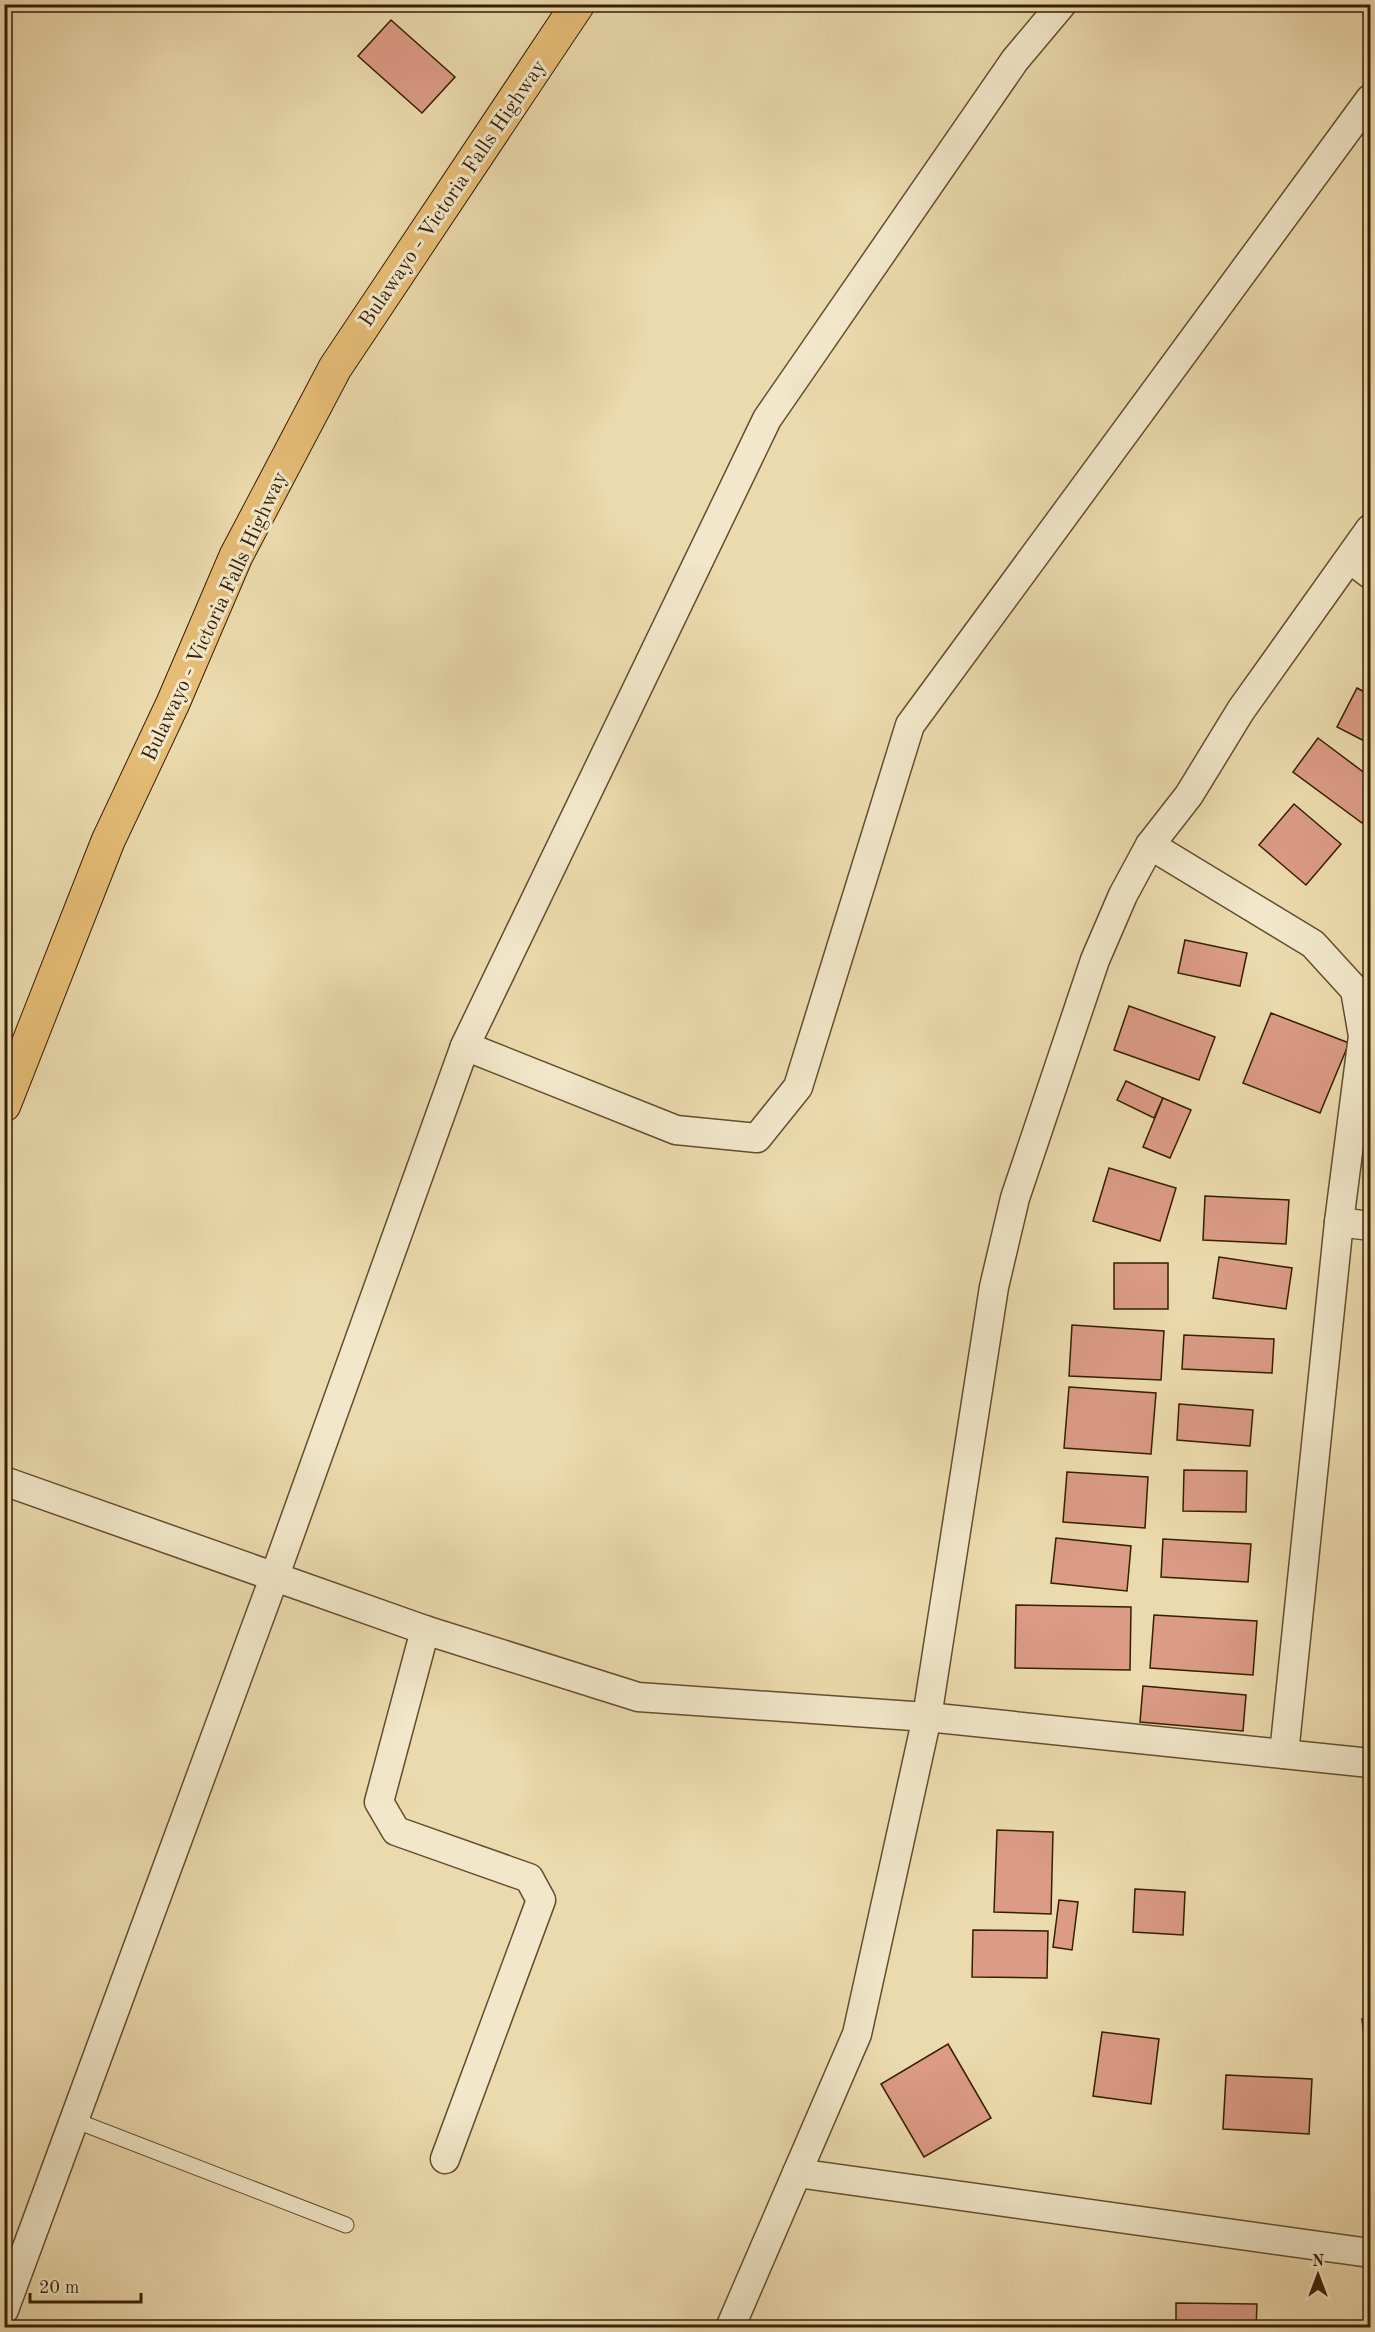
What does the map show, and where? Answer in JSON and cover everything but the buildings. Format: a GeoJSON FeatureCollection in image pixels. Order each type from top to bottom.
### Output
{"type":"FeatureCollection","features":[{"type":"Feature","properties":{"kind":"highway","name":"Bulawayo - Victoria Falls Highway"},"geometry":{"type":"LineString","coordinates":[[4,1105],[108,841],[173,704],[236,556],[335,368],[578,4]]}},
{"type":"Feature","properties":{"kind":"street"},"geometry":{"type":"LineString","coordinates":[[4,2310],[274,1578],[465,1046],[767,418],[1015,60],[1062,4]]}},
{"type":"Feature","properties":{"kind":"street"},"geometry":{"type":"LineString","coordinates":[[465,1046],[676,1130],[757,1138],[798,1088],[910,726],[1371,99]]}},
{"type":"Feature","properties":{"kind":"street"},"geometry":{"type":"LineString","coordinates":[[730,2328],[857,2034],[927,1717],[994,1287],[1015,1198],[1095,960],[1123,896],[1150,845],[1189,795],[1241,710],[1360,566],[1371,529]]}},
{"type":"Feature","properties":{"kind":"street"},"geometry":{"type":"LineString","coordinates":[[1150,845],[1313,944],[1355,990],[1363,1036],[1339,1222],[1284,1754]]}},
{"type":"Feature","properties":{"kind":"street"},"geometry":{"type":"LineString","coordinates":[[1339,1222],[1371,1226]]}},
{"type":"Feature","properties":{"kind":"street"},"geometry":{"type":"LineString","coordinates":[[4,1481],[426,1630],[638,1696],[927,1717],[1371,1763]]}},
{"type":"Feature","properties":{"kind":"street"},"geometry":{"type":"LineString","coordinates":[[426,1630],[379,1802],[396,1831],[529,1878],[541,1900],[445,2159]]}},
{"type":"Feature","properties":{"kind":"street"},"geometry":{"type":"LineString","coordinates":[[797,2174],[1371,2253]]}},
{"type":"Feature","properties":{"kind":"lane"},"geometry":{"type":"LineString","coordinates":[[74,2120],[346,2226]]}}]}
